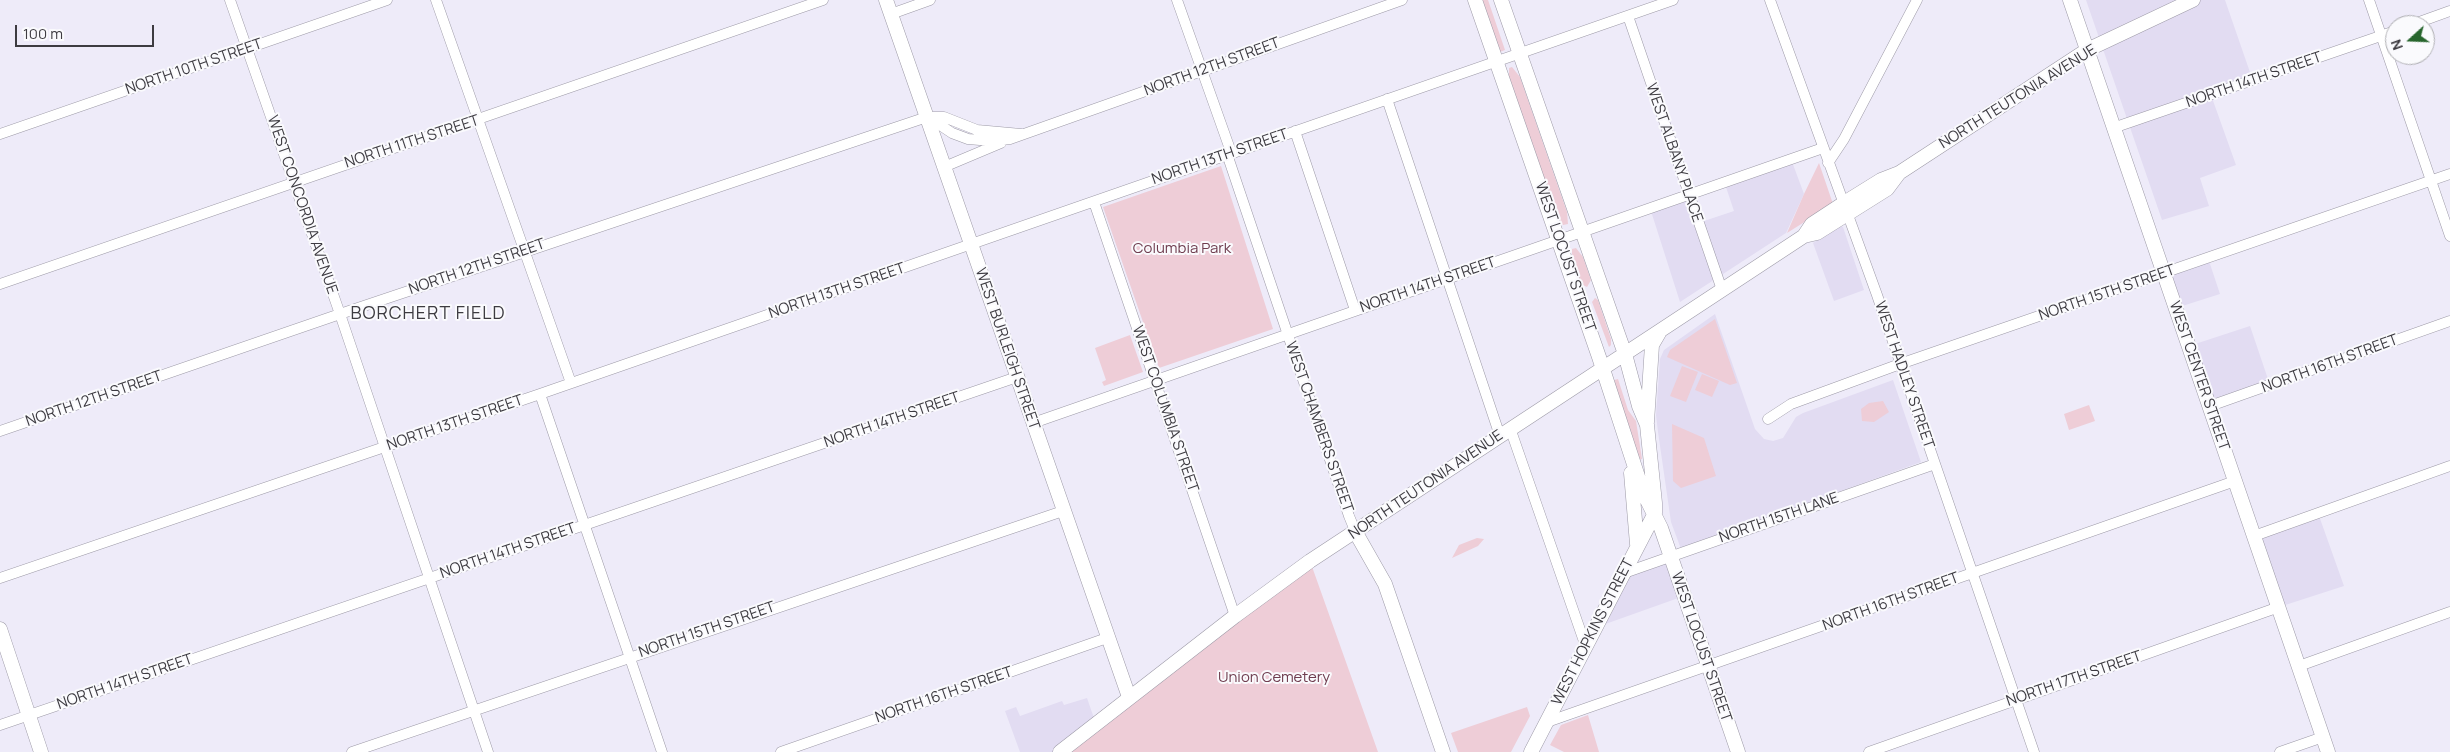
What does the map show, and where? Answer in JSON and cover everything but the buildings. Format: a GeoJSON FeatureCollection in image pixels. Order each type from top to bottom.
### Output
{"type":"FeatureCollection","features":[{"type":"Feature","properties":{"kind":"main road","name":"WEST BURLEIGH STREET"},"geometry":{"type":"LineString","coordinates":[[886,0],[1129,697]]}},
{"type":"Feature","properties":{"kind":"main road","name":"WEST LOCUST STREET"},"geometry":{"type":"LineString","coordinates":[[1474,0],[1604,369],[1643,492],[1654,513],[1670,556],[1738,752]]}},
{"type":"Feature","properties":{"kind":"main road","name":"WEST LOCUST STREET"},"geometry":{"type":"LineString","coordinates":[[1501,0],[1584,231],[1647,426],[1656,503],[1654,513]]}},
{"type":"Feature","properties":{"kind":"main road","name":"WEST CENTER STREET"},"geometry":{"type":"LineString","coordinates":[[2070,0],[2328,752]]}},
{"type":"Feature","properties":{"kind":"main road","name":"NORTH TEUTONIA AVENUE"},"geometry":{"type":"LineString","coordinates":[[1060,752],[1235,616],[1310,561],[1356,533],[1505,432],[1604,369],[1804,236],[1817,233],[1846,208],[1887,189],[1899,173],[2087,50],[2193,0]]}},
{"type":"Feature","properties":{"kind":"main road"},"geometry":{"type":"LineString","coordinates":[[1647,426],[1652,345],[1660,332]]}},
{"type":"Feature","properties":{"kind":"main road"},"geometry":{"type":"LineString","coordinates":[[1628,446],[1637,544]]}},
{"type":"Feature","properties":{"kind":"main road","name":"WEST HOPKINS STREET"},"geometry":{"type":"LineString","coordinates":[[1532,752],[1654,513]]}},
{"type":"Feature","properties":{"kind":"main road","name":"WEST CHAMBERS STREET"},"geometry":{"type":"LineString","coordinates":[[1356,533],[1385,584],[1443,752]]}},
{"type":"Feature","properties":{"kind":"main road"},"geometry":{"type":"LineString","coordinates":[[0,628],[41,752]]}},
{"type":"Feature","properties":{"kind":"street","name":"WEST CONCORDIA AVENUE"},"geometry":{"type":"LineString","coordinates":[[230,0],[340,314],[488,752]]}},
{"type":"Feature","properties":{"kind":"street","name":"NORTH 10TH STREET"},"geometry":{"type":"LineString","coordinates":[[0,134],[387,0]]}},
{"type":"Feature","properties":{"kind":"street"},"geometry":{"type":"LineString","coordinates":[[436,0],[571,383]]}},
{"type":"Feature","properties":{"kind":"street","name":"NORTH 11TH STREET"},"geometry":{"type":"LineString","coordinates":[[0,284],[823,0]]}},
{"type":"Feature","properties":{"kind":"street"},"geometry":{"type":"LineString","coordinates":[[891,14],[930,0]]}},
{"type":"Feature","properties":{"kind":"street","name":"WEST CHAMBERS STREET"},"geometry":{"type":"LineString","coordinates":[[1177,0],[1204,70],[1288,334],[1356,533]]}},
{"type":"Feature","properties":{"kind":"street","name":"NORTH 12TH STREET"},"geometry":{"type":"LineString","coordinates":[[927,117],[952,133],[968,139],[992,141],[1010,139],[1402,0]]}},
{"type":"Feature","properties":{"kind":"street","name":"NORTH 13TH STREET"},"geometry":{"type":"LineString","coordinates":[[0,578],[972,245],[1229,153],[1673,0]]}},
{"type":"Feature","properties":{"kind":"street","name":"WEST HADLEY STREET"},"geometry":{"type":"LineString","coordinates":[[1770,0],[1822,148],[1846,208],[2034,752]]}},
{"type":"Feature","properties":{"kind":"street"},"geometry":{"type":"LineString","coordinates":[[1828,163],[1844,139],[1917,0]]}},
{"type":"Feature","properties":{"kind":"street"},"geometry":{"type":"LineString","coordinates":[[2369,0],[2450,236]]}},
{"type":"Feature","properties":{"kind":"street"},"geometry":{"type":"LineString","coordinates":[[2435,16],[2450,11]]}},
{"type":"Feature","properties":{"kind":"street","name":"WEST ALBANY PLACE"},"geometry":{"type":"LineString","coordinates":[[1628,16],[1722,290]]}},
{"type":"Feature","properties":{"kind":"street","name":"NORTH 14TH STREET"},"geometry":{"type":"LineString","coordinates":[[2113,128],[2385,35]]}},
{"type":"Feature","properties":{"kind":"street"},"geometry":{"type":"LineString","coordinates":[[1387,99],[1446,278],[1586,647]]}},
{"type":"Feature","properties":{"kind":"street","name":"NORTH 12TH STREET"},"geometry":{"type":"LineString","coordinates":[[0,431],[525,251],[927,117],[944,117],[977,130],[1021,134]]}},
{"type":"Feature","properties":{"kind":"street"},"geometry":{"type":"LineString","coordinates":[[1295,131],[1355,310]]}},
{"type":"Feature","properties":{"kind":"street"},"geometry":{"type":"LineString","coordinates":[[944,167],[1010,139]]}},
{"type":"Feature","properties":{"kind":"street","name":"NORTH 14TH STREET"},"geometry":{"type":"LineString","coordinates":[[1033,423],[1822,148]]}},
{"type":"Feature","properties":{"kind":"street","name":"NORTH 15TH STREET"},"geometry":{"type":"LineString","coordinates":[[1768,419],[1791,404],[1900,364],[2450,174]]}},
{"type":"Feature","properties":{"kind":"street","name":"WEST COLUMBIA STREET"},"geometry":{"type":"LineString","coordinates":[[1094,202],[1235,616]]}},
{"type":"Feature","properties":{"kind":"street","name":"NORTH 16TH STREET"},"geometry":{"type":"LineString","coordinates":[[2210,406],[2450,321]]}},
{"type":"Feature","properties":{"kind":"street","name":"NORTH 14TH STREET"},"geometry":{"type":"LineString","coordinates":[[0,726],[1017,377]]}},
{"type":"Feature","properties":{"kind":"street"},"geometry":{"type":"LineString","coordinates":[[540,394],[662,752]]}},
{"type":"Feature","properties":{"kind":"street","name":"NORTH 15TH LANE"},"geometry":{"type":"LineString","coordinates":[[1624,573],[1935,464]]}},
{"type":"Feature","properties":{"kind":"street"},"geometry":{"type":"LineString","coordinates":[[2254,536],[2450,466]]}},
{"type":"Feature","properties":{"kind":"street","name":"NORTH 16TH STREET"},"geometry":{"type":"LineString","coordinates":[[1547,722],[1708,667],[2235,480]]}},
{"type":"Feature","properties":{"kind":"street","name":"NORTH 15TH STREET"},"geometry":{"type":"LineString","coordinates":[[352,752],[1063,511]]}},
{"type":"Feature","properties":{"kind":"street","name":"NORTH 17TH STREET"},"geometry":{"type":"LineString","coordinates":[[1869,752],[2279,607]]}},
{"type":"Feature","properties":{"kind":"street"},"geometry":{"type":"LineString","coordinates":[[2299,666],[2450,612]]}},
{"type":"Feature","properties":{"kind":"street","name":"NORTH 16TH STREET"},"geometry":{"type":"LineString","coordinates":[[781,752],[1107,638]]}},
{"type":"Feature","properties":{"kind":"street"},"geometry":{"type":"LineString","coordinates":[[2280,752],[2323,737]]}},
{"type":"Feature","properties":{"kind":"shaded area"},"geometry":{"type":"Polygon","coordinates":[[[2086,0],[2176,0],[2178,7],[2193,0],[2225,0],[2253,81],[2211,95],[2236,165],[2200,178],[2209,206],[2162,220],[2086,0]]]}},
{"type":"Feature","properties":{"kind":"shaded area"},"geometry":{"type":"Polygon","coordinates":[[[1791,159],[1804,194],[1786,233],[1680,302],[1650,208],[1688,195],[1698,223],[1734,211],[1724,181],[1791,159]]]}},
{"type":"Feature","properties":{"kind":"shaded area"},"geometry":{"type":"Polygon","coordinates":[[[1838,226],[1843,227],[1864,290],[1834,301],[1813,243],[1838,226]]]}},
{"type":"Feature","properties":{"kind":"shaded area"},"geometry":{"type":"Polygon","coordinates":[[[2208,258],[2220,294],[2176,308],[2164,273],[2208,258]]]}},
{"type":"Feature","properties":{"kind":"shaded area"},"geometry":{"type":"Polygon","coordinates":[[[1715,314],[1755,429],[1764,439],[1773,441],[1783,438],[1796,417],[1803,413],[1893,380],[1921,462],[1681,549],[1671,522],[1656,415],[1660,359],[1664,350],[1715,314]]]}},
{"type":"Feature","properties":{"kind":"shaded area"},"geometry":{"type":"Polygon","coordinates":[[[2250,326],[2270,385],[2210,406],[2189,346],[2250,326]]]}},
{"type":"Feature","properties":{"kind":"shaded area"},"geometry":{"type":"Polygon","coordinates":[[[2318,513],[2344,586],[2279,607],[2254,536],[2318,513]]]}},
{"type":"Feature","properties":{"kind":"shaded area"},"geometry":{"type":"Polygon","coordinates":[[[1670,556],[1684,596],[1597,627],[1624,573],[1670,556]]]}},
{"type":"Feature","properties":{"kind":"shaded area"},"geometry":{"type":"Polygon","coordinates":[[[1087,698],[1096,724],[1060,752],[1020,752],[1005,711],[1016,707],[1020,716],[1062,701],[1064,705],[1087,698]]]}},
{"type":"Feature","properties":{"kind":"green space"},"geometry":{"type":"Polygon","coordinates":[[[1481,0],[1488,0],[1505,50],[1500,52],[1481,0]]]}},
{"type":"Feature","properties":{"kind":"green space"},"geometry":{"type":"Polygon","coordinates":[[[1512,67],[1520,77],[1567,212],[1568,224],[1563,225],[1557,216],[1509,81],[1509,68],[1512,67]]]}},
{"type":"Feature","properties":{"kind":"green space"},"geometry":{"type":"Polygon","coordinates":[[[1819,163],[1833,204],[1787,233],[1804,194],[1819,163]]]}},
{"type":"Feature","properties":{"kind":"green space","name":"Columbia Park"},"geometry":{"type":"Polygon","coordinates":[[[1221,166],[1273,329],[1159,368],[1103,207],[1221,166]]]}},
{"type":"Feature","properties":{"kind":"green space"},"geometry":{"type":"Polygon","coordinates":[[[1576,248],[1583,257],[1591,280],[1587,287],[1581,284],[1572,260],[1572,249],[1576,248]]]}},
{"type":"Feature","properties":{"kind":"green space"},"geometry":{"type":"Polygon","coordinates":[[[1595,298],[1598,300],[1611,339],[1609,347],[1592,302],[1595,298]]]}},
{"type":"Feature","properties":{"kind":"green space"},"geometry":{"type":"Polygon","coordinates":[[[1715,319],[1737,383],[1730,385],[1667,357],[1670,350],[1715,319]]]}},
{"type":"Feature","properties":{"kind":"green space"},"geometry":{"type":"Polygon","coordinates":[[[1130,335],[1143,372],[1104,386],[1102,382],[1106,380],[1095,348],[1130,335]]]}},
{"type":"Feature","properties":{"kind":"green space"},"geometry":{"type":"Polygon","coordinates":[[[1682,366],[1698,372],[1686,402],[1670,396],[1682,366]]]}},
{"type":"Feature","properties":{"kind":"green space"},"geometry":{"type":"Polygon","coordinates":[[[1702,374],[1719,381],[1712,397],[1695,390],[1702,374]]]}},
{"type":"Feature","properties":{"kind":"green space"},"geometry":{"type":"Polygon","coordinates":[[[1618,379],[1628,410],[1636,421],[1642,459],[1638,460],[1615,386],[1614,380],[1618,379]]]}},
{"type":"Feature","properties":{"kind":"green space"},"geometry":{"type":"Polygon","coordinates":[[[1883,401],[1889,412],[1874,422],[1862,421],[1861,409],[1869,403],[1883,401]]]}},
{"type":"Feature","properties":{"kind":"green space"},"geometry":{"type":"Polygon","coordinates":[[[2089,405],[2095,421],[2069,430],[2064,414],[2089,405]]]}},
{"type":"Feature","properties":{"kind":"green space"},"geometry":{"type":"Polygon","coordinates":[[[1672,424],[1704,438],[1716,476],[1681,488],[1673,481],[1672,424]]]}},
{"type":"Feature","properties":{"kind":"green space"},"geometry":{"type":"Polygon","coordinates":[[[1477,538],[1484,539],[1478,546],[1452,558],[1459,545],[1477,538]]]}},
{"type":"Feature","properties":{"kind":"green space","name":"Union Cemetery"},"geometry":{"type":"Polygon","coordinates":[[[1310,561],[1378,752],[1060,752],[1310,561]]]}},
{"type":"Feature","properties":{"kind":"green space"},"geometry":{"type":"Polygon","coordinates":[[[1527,707],[1530,716],[1511,752],[1458,752],[1451,733],[1527,707]]]}},
{"type":"Feature","properties":{"kind":"green space"},"geometry":{"type":"Polygon","coordinates":[[[1588,715],[1599,752],[1564,752],[1550,745],[1561,725],[1588,715]]]}},
{"type":"Feature","properties":{"kind":"district","name":"BORCHERT FIELD"},"geometry":{"type":"Point","coordinates":[428,314]}}]}
